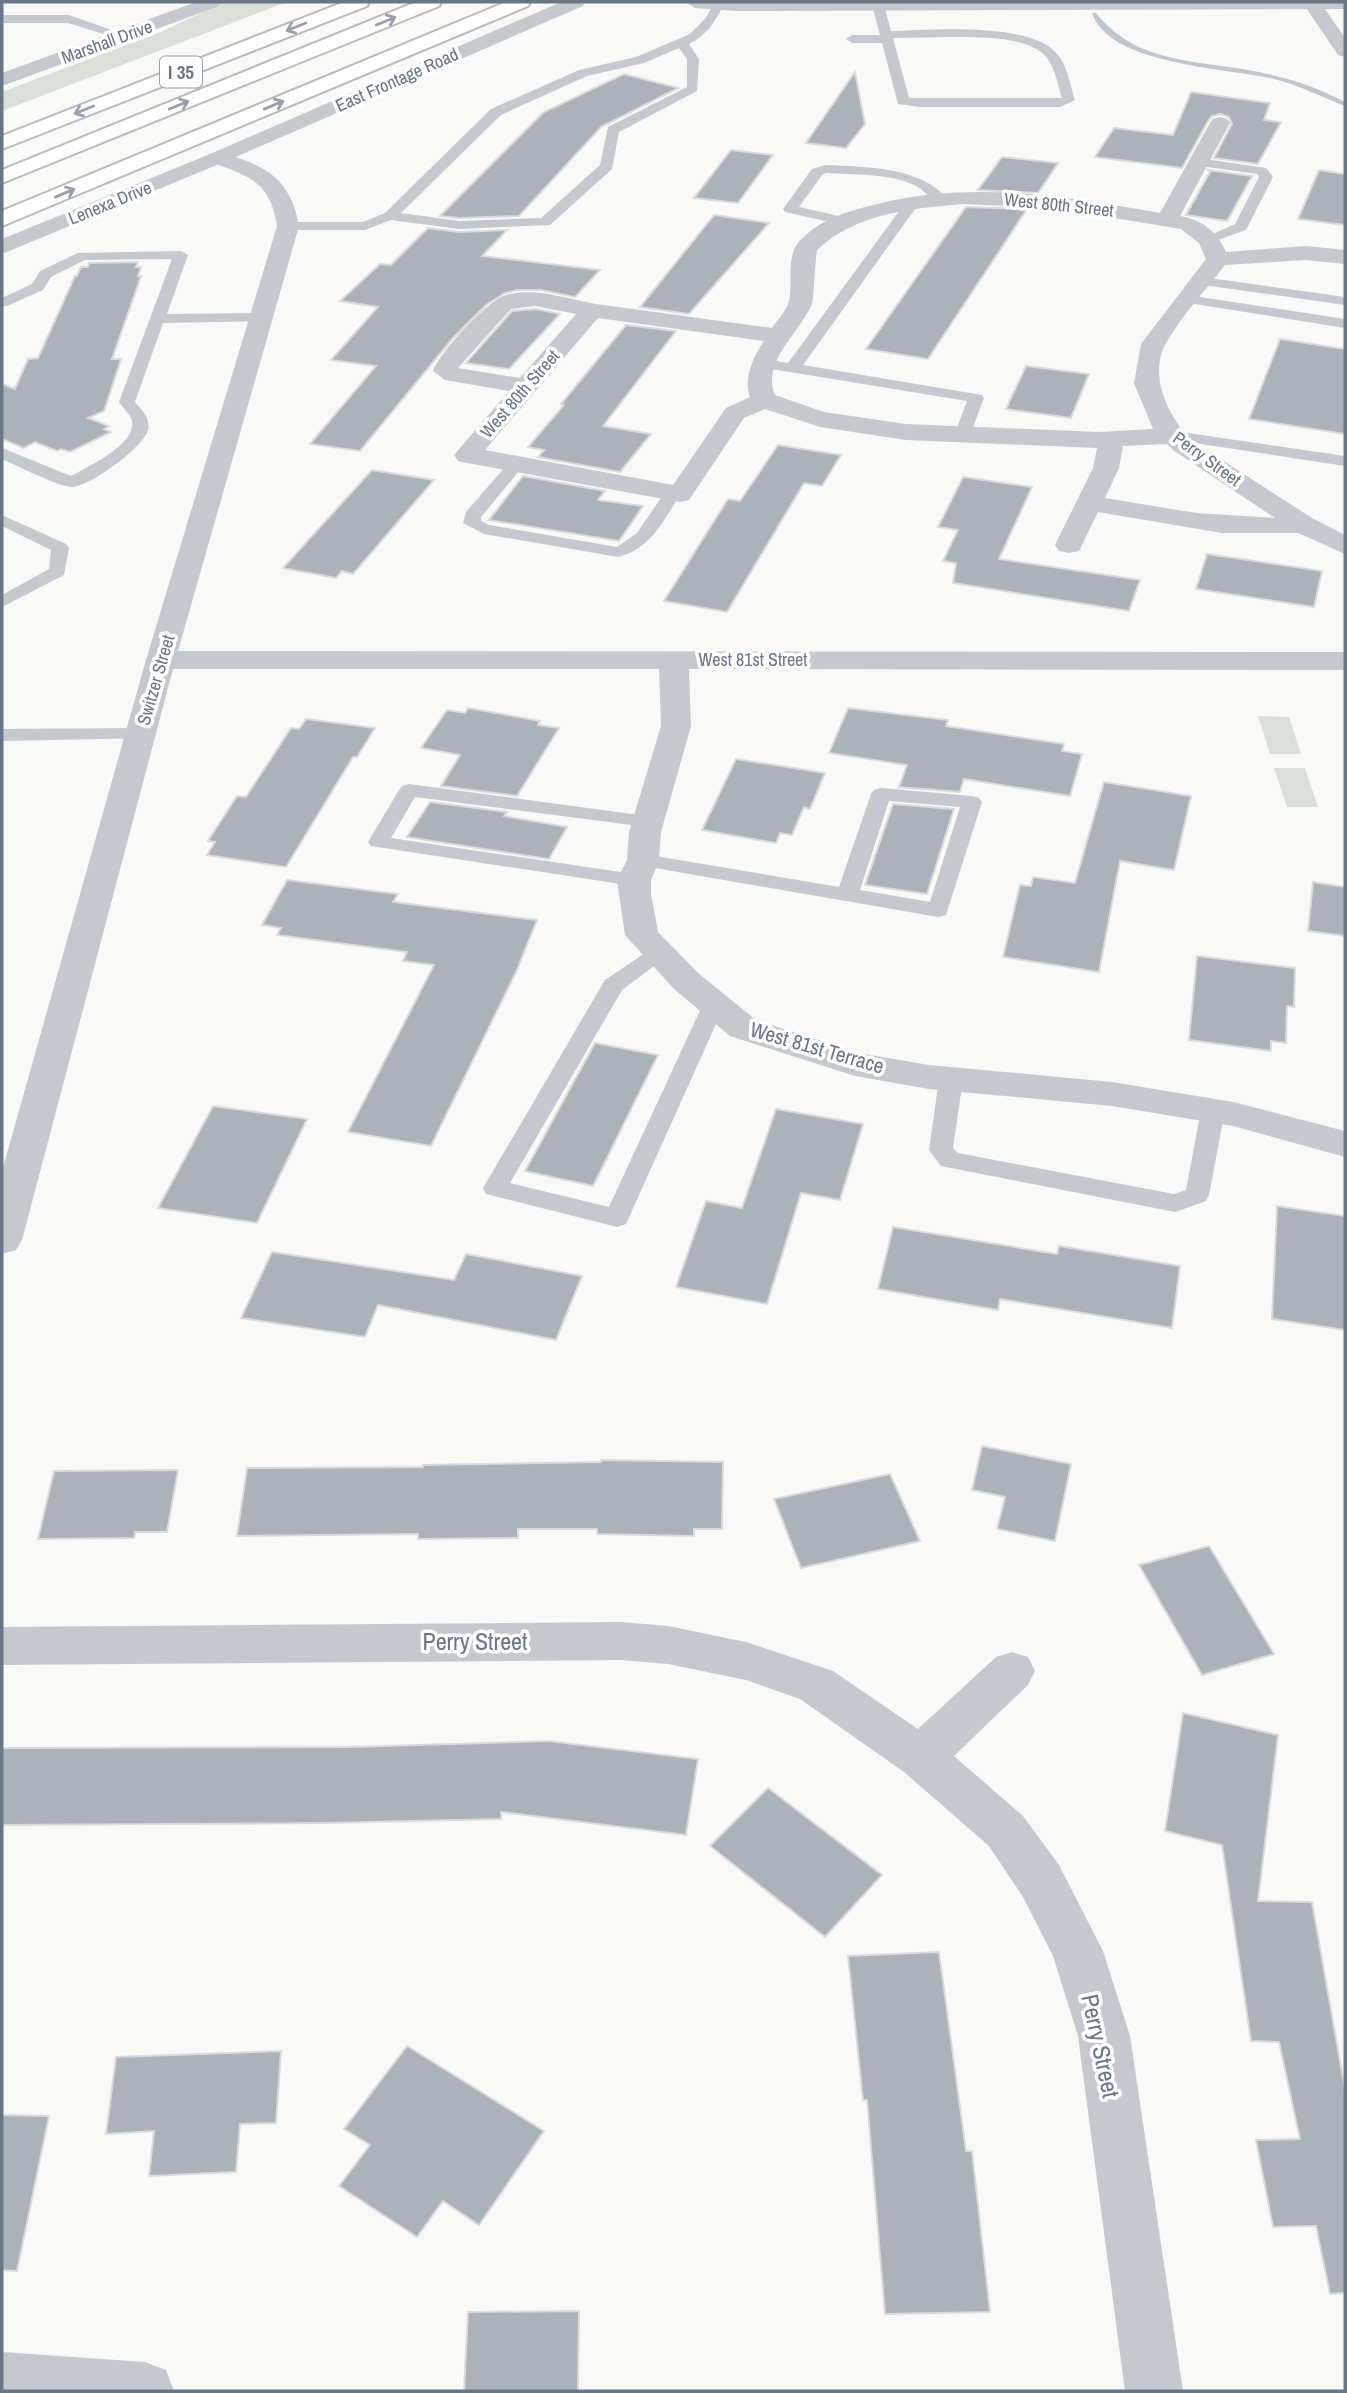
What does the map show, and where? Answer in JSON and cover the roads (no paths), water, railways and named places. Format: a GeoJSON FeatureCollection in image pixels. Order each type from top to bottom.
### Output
{"type":"FeatureCollection","features":[{"type":"Feature","properties":{"kind":"highway","name":"I 35"},"geometry":{"type":"LineString","coordinates":[[2,143],[360,2]]}},
{"type":"Feature","properties":{"kind":"highway","name":"I 35"},"geometry":{"type":"LineString","coordinates":[[2,177],[432,2]]}},
{"type":"Feature","properties":{"kind":"highway"},"geometry":{"type":"LineString","coordinates":[[2,219],[521,2]]}},
{"type":"Feature","properties":{"kind":"street","name":"Marshall Drive"},"geometry":{"type":"LineString","coordinates":[[2,80],[212,2]]}},
{"type":"Feature","properties":{"kind":"street","name":"East Frontage Road"},"geometry":{"type":"LineString","coordinates":[[218,158],[576,2]]}},
{"type":"Feature","properties":{"kind":"street"},"geometry":{"type":"LineString","coordinates":[[695,2],[878,5],[1345,4]]}},
{"type":"Feature","properties":{"kind":"street"},"geometry":{"type":"LineString","coordinates":[[1312,3],[1345,51]]}},
{"type":"Feature","properties":{"kind":"street"},"geometry":{"type":"LineString","coordinates":[[1167,219],[1220,123]]}},
{"type":"Feature","properties":{"kind":"street"},"geometry":{"type":"LineString","coordinates":[[218,158],[263,174],[280,192],[286,208],[288,226]]}},
{"type":"Feature","properties":{"kind":"street","name":"Lenexa Drive"},"geometry":{"type":"LineString","coordinates":[[2,247],[218,158]]}},
{"type":"Feature","properties":{"kind":"street","name":"West 80th Street"},"geometry":{"type":"LineString","coordinates":[[764,400],[758,384],[769,351],[801,302],[801,279],[806,248],[826,229],[843,221],[913,202],[961,197],[1053,201],[1188,224],[1214,249]]}},
{"type":"Feature","properties":{"kind":"street","name":"Switzer Street"},"geometry":{"type":"LineString","coordinates":[[4,1224],[161,660],[288,226]]}},
{"type":"Feature","properties":{"kind":"street"},"geometry":{"type":"LineString","coordinates":[[1306,253],[1345,243]]}},
{"type":"Feature","properties":{"kind":"street"},"geometry":{"type":"LineString","coordinates":[[1214,249],[1345,257]]}},
{"type":"Feature","properties":{"kind":"street","name":"Perry Street"},"geometry":{"type":"LineString","coordinates":[[1214,249],[1195,290],[1153,344],[1146,383],[1165,428],[1182,445],[1302,524],[1344,541]]}},
{"type":"Feature","properties":{"kind":"street"},"geometry":{"type":"LineString","coordinates":[[527,386],[454,375],[445,371],[447,363],[503,304],[512,300],[530,299],[780,337]]}},
{"type":"Feature","properties":{"kind":"street","name":"West 80th Street"},"geometry":{"type":"LineString","coordinates":[[592,310],[467,455],[673,493]]}},
{"type":"Feature","properties":{"kind":"street"},"geometry":{"type":"LineString","coordinates":[[673,493],[680,494],[735,413],[764,400],[820,419],[906,432],[1111,440],[1174,436]]}},
{"type":"Feature","properties":{"kind":"street"},"geometry":{"type":"LineString","coordinates":[[1069,545],[1106,468],[1111,440]]}},
{"type":"Feature","properties":{"kind":"street"},"geometry":{"type":"LineString","coordinates":[[1090,503],[1266,529],[1302,524]]}},
{"type":"Feature","properties":{"kind":"street","name":"West 81st Street"},"geometry":{"type":"LineString","coordinates":[[161,660],[1345,661]]}},
{"type":"Feature","properties":{"kind":"street","name":"West 81st Terrace"},"geometry":{"type":"LineString","coordinates":[[674,660],[676,726],[648,821],[634,894],[642,935],[686,981],[743,1028],[842,1060],[929,1077],[1112,1094],[1213,1110],[1345,1144]]}},
{"type":"Feature","properties":{"kind":"street","name":"Perry Street"},"geometry":{"type":"LineString","coordinates":[[2,1646],[621,1641],[668,1644],[746,1661],[816,1685],[921,1757],[1006,1830],[1041,1881],[1077,1951],[1104,2036],[1154,2391]]}},
{"type":"Feature","properties":{"kind":"street"},"geometry":{"type":"LineString","coordinates":[[921,1757],[1012,1671]]}},
{"type":"Feature","properties":{"kind":"street"},"geometry":{"type":"LineString","coordinates":[[2,2381],[145,2391]]}},
{"type":"Feature","properties":{"kind":"lane"},"geometry":{"type":"LineString","coordinates":[[288,226],[365,226],[390,216],[496,112],[583,73],[640,60],[688,40],[711,19],[718,4]]}},
{"type":"Feature","properties":{"kind":"lane"},"geometry":{"type":"LineString","coordinates":[[852,39],[886,37],[1007,34],[1031,42],[1053,55],[1069,100],[1060,103],[904,101],[886,37],[878,5]]}},
{"type":"Feature","properties":{"kind":"lane"},"geometry":{"type":"LineString","coordinates":[[2,19],[68,19],[123,36]]}},
{"type":"Feature","properties":{"kind":"lane"},"geometry":{"type":"LineString","coordinates":[[2,33],[38,19]]}},
{"type":"Feature","properties":{"kind":"lane"},"geometry":{"type":"LineString","coordinates":[[688,40],[715,40]]}},
{"type":"Feature","properties":{"kind":"lane"},"geometry":{"type":"LineString","coordinates":[[390,216],[459,225],[545,222],[607,166],[613,130],[693,88],[693,59],[688,40]]}},
{"type":"Feature","properties":{"kind":"lane"},"geometry":{"type":"LineString","coordinates":[[1198,162],[1261,171],[1266,177],[1241,227],[1214,249]]}},
{"type":"Feature","properties":{"kind":"lane"},"geometry":{"type":"LineString","coordinates":[[843,221],[790,209],[817,172],[825,169],[875,173],[919,182],[941,200]]}},
{"type":"Feature","properties":{"kind":"lane"},"geometry":{"type":"LineString","coordinates":[[792,369],[913,202]]}},
{"type":"Feature","properties":{"kind":"lane"},"geometry":{"type":"LineString","coordinates":[[2,303],[38,287],[45,274],[83,256],[181,255],[127,402],[140,418],[141,428],[121,455],[72,482],[2,453]]}},
{"type":"Feature","properties":{"kind":"lane"},"geometry":{"type":"LineString","coordinates":[[1195,290],[1345,301]]}},
{"type":"Feature","properties":{"kind":"lane"},"geometry":{"type":"LineString","coordinates":[[1195,290],[1345,324]]}},
{"type":"Feature","properties":{"kind":"lane"},"geometry":{"type":"LineString","coordinates":[[157,319],[260,318]]}},
{"type":"Feature","properties":{"kind":"lane"},"geometry":{"type":"LineString","coordinates":[[765,365],[976,398],[962,435]]}},
{"type":"Feature","properties":{"kind":"lane"},"geometry":{"type":"LineString","coordinates":[[1174,436],[1345,461]]}},
{"type":"Feature","properties":{"kind":"lane"},"geometry":{"type":"LineString","coordinates":[[517,464],[472,516],[472,523],[484,529],[618,552],[630,550],[639,542],[673,493]]}},
{"type":"Feature","properties":{"kind":"lane"},"geometry":{"type":"LineString","coordinates":[[2,602],[58,571],[60,548],[7,528]]}},
{"type":"Feature","properties":{"kind":"lane"},"geometry":{"type":"LineString","coordinates":[[2,735],[141,734]]}},
{"type":"Feature","properties":{"kind":"lane"},"geometry":{"type":"LineString","coordinates":[[648,821],[409,790],[378,842],[848,893],[938,910],[972,802],[881,794],[848,893]]}},
{"type":"Feature","properties":{"kind":"lane"},"geometry":{"type":"LineString","coordinates":[[659,954],[613,985],[495,1188],[617,1219],[714,1004]]}},
{"type":"Feature","properties":{"kind":"lane"},"geometry":{"type":"LineString","coordinates":[[951,1079],[941,1150],[950,1160],[1175,1203],[1198,1195],[1213,1110]]}},
{"type":"Feature","properties":{"kind":"waterway"},"geometry":{"type":"LineString","coordinates":[[1094,14],[1106,30],[1142,51],[1163,58],[1285,80],[1345,104]]}}]}
